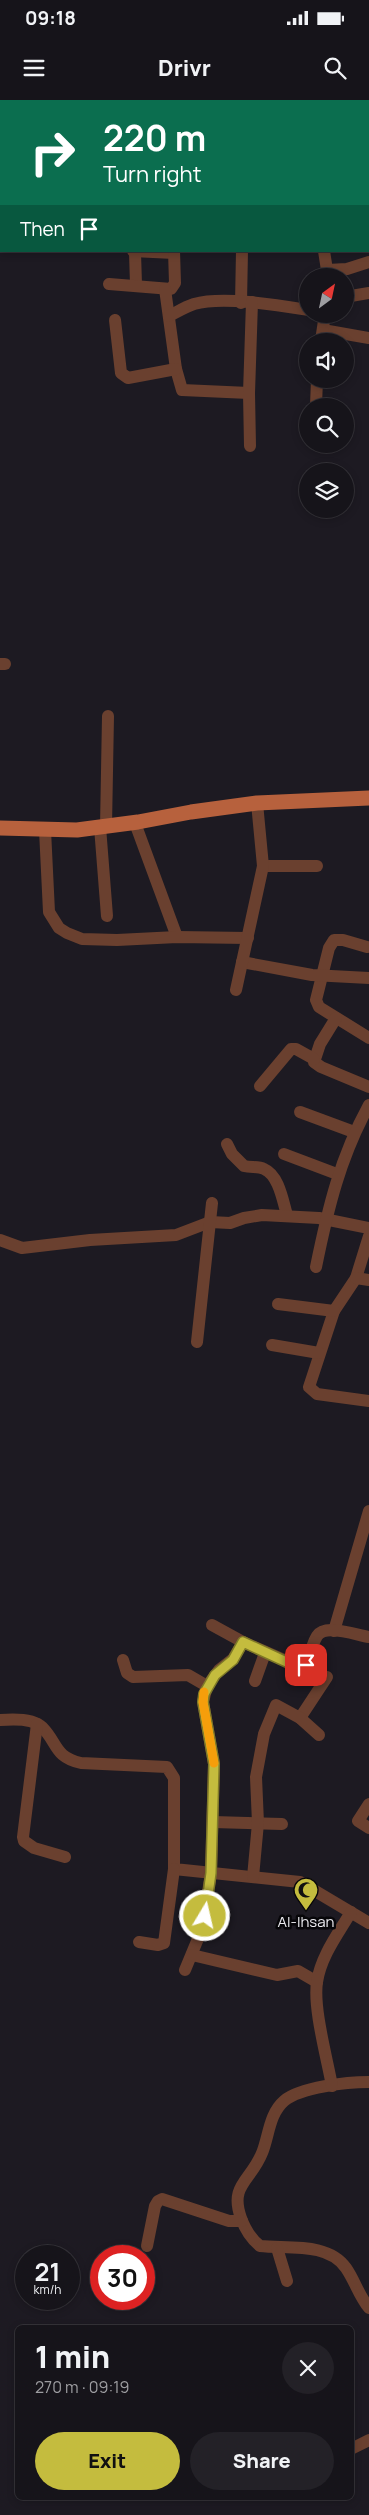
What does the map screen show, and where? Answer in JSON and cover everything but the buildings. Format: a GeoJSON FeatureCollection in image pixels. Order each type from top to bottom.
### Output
{"type":"FeatureCollection","features":[{"type":"Feature","properties":{"kind":"main road"},"geometry":{"type":"LineString","coordinates":[[0,828],[45,830],[103,827],[257,803],[369,798]]}},
{"type":"Feature","properties":{"kind":"street"},"geometry":{"type":"LineString","coordinates":[[134,252],[136,284]]}},
{"type":"Feature","properties":{"kind":"street"},"geometry":{"type":"LineString","coordinates":[[109,284],[136,284],[171,289],[175,283],[174,252]]}},
{"type":"Feature","properties":{"kind":"street"},"geometry":{"type":"LineString","coordinates":[[242,252],[246,302],[250,446]]}},
{"type":"Feature","properties":{"kind":"street"},"geometry":{"type":"LineString","coordinates":[[324,252],[326,268]]}},
{"type":"Feature","properties":{"kind":"street"},"geometry":{"type":"LineString","coordinates":[[350,268],[369,262]]}},
{"type":"Feature","properties":{"kind":"street"},"geometry":{"type":"LineString","coordinates":[[165,289],[180,388],[183,391],[249,393]]}},
{"type":"Feature","properties":{"kind":"street"},"geometry":{"type":"LineString","coordinates":[[354,296],[369,293]]}},
{"type":"Feature","properties":{"kind":"street"},"geometry":{"type":"LineString","coordinates":[[169,316],[196,304],[246,302],[299,309]]}},
{"type":"Feature","properties":{"kind":"street"},"geometry":{"type":"LineString","coordinates":[[115,320],[122,375],[128,378],[176,369]]}},
{"type":"Feature","properties":{"kind":"street"},"geometry":{"type":"LineString","coordinates":[[354,337],[369,338]]}},
{"type":"Feature","properties":{"kind":"street"},"geometry":{"type":"LineString","coordinates":[[107,916],[103,827],[108,716]]}},
{"type":"Feature","properties":{"kind":"street"},"geometry":{"type":"LineString","coordinates":[[236,990],[263,866],[257,803]]}},
{"type":"Feature","properties":{"kind":"street"},"geometry":{"type":"LineString","coordinates":[[135,823],[177,937]]}},
{"type":"Feature","properties":{"kind":"street"},"geometry":{"type":"LineString","coordinates":[[45,830],[49,912],[59,928],[67,934],[82,939],[117,940],[177,937],[248,938]]}},
{"type":"Feature","properties":{"kind":"street"},"geometry":{"type":"LineString","coordinates":[[263,866],[317,866]]}},
{"type":"Feature","properties":{"kind":"street"},"geometry":{"type":"LineString","coordinates":[[367,947],[343,940],[334,940],[329,948],[317,1004],[369,1038]]}},
{"type":"Feature","properties":{"kind":"street"},"geometry":{"type":"LineString","coordinates":[[242,962],[323,976],[369,978]]}},
{"type":"Feature","properties":{"kind":"street"},"geometry":{"type":"LineString","coordinates":[[336,1018],[320,1044],[314,1059],[316,1065],[369,1087]]}},
{"type":"Feature","properties":{"kind":"street"},"geometry":{"type":"LineString","coordinates":[[260,1086],[293,1048],[314,1059]]}},
{"type":"Feature","properties":{"kind":"street"},"geometry":{"type":"LineString","coordinates":[[316,1267],[337,1174],[354,1132],[369,1105]]}},
{"type":"Feature","properties":{"kind":"street"},"geometry":{"type":"LineString","coordinates":[[300,1112],[354,1132]]}},
{"type":"Feature","properties":{"kind":"street"},"geometry":{"type":"LineString","coordinates":[[227,1144],[244,1166],[263,1168],[272,1175],[281,1194],[287,1216]]}},
{"type":"Feature","properties":{"kind":"street"},"geometry":{"type":"LineString","coordinates":[[284,1154],[337,1174]]}},
{"type":"Feature","properties":{"kind":"street"},"geometry":{"type":"LineString","coordinates":[[197,1342],[212,1203]]}},
{"type":"Feature","properties":{"kind":"street"},"geometry":{"type":"LineString","coordinates":[[0,1240],[22,1248],[28,1248],[90,1240],[178,1234],[210,1222],[230,1223],[244,1218],[287,1216],[326,1219],[369,1228]]}},
{"type":"Feature","properties":{"kind":"street"},"geometry":{"type":"LineString","coordinates":[[368,1244],[356,1278],[334,1311],[309,1383],[312,1392],[322,1396],[369,1400]]}},
{"type":"Feature","properties":{"kind":"street"},"geometry":{"type":"LineString","coordinates":[[356,1278],[369,1280]]}},
{"type":"Feature","properties":{"kind":"street"},"geometry":{"type":"LineString","coordinates":[[278,1304],[334,1311]]}},
{"type":"Feature","properties":{"kind":"street"},"geometry":{"type":"LineString","coordinates":[[272,1345],[319,1352]]}},
{"type":"Feature","properties":{"kind":"street"},"geometry":{"type":"LineString","coordinates":[[334,1630],[369,1511]]}},
{"type":"Feature","properties":{"kind":"street"},"geometry":{"type":"LineString","coordinates":[[212,1625],[265,1653],[293,1665],[304,1667],[308,1663],[318,1634],[326,1630],[369,1638]]}},
{"type":"Feature","properties":{"kind":"street"},"geometry":{"type":"LineString","coordinates":[[185,1970],[202,1929],[211,1873],[214,1764],[203,1702],[206,1686],[219,1670],[233,1660],[243,1642]]}},
{"type":"Feature","properties":{"kind":"street"},"geometry":{"type":"LineString","coordinates":[[255,1681],[265,1653]]}},
{"type":"Feature","properties":{"kind":"street"},"geometry":{"type":"LineString","coordinates":[[123,1660],[126,1673],[133,1678],[188,1675],[206,1686]]}},
{"type":"Feature","properties":{"kind":"street"},"geometry":{"type":"LineString","coordinates":[[300,1718],[327,1677]]}},
{"type":"Feature","properties":{"kind":"street"},"geometry":{"type":"LineString","coordinates":[[252,1877],[258,1824],[256,1777],[267,1724],[276,1705],[300,1718],[318,1735]]}},
{"type":"Feature","properties":{"kind":"street"},"geometry":{"type":"LineString","coordinates":[[0,1720],[27,1721],[37,1724],[43,1728],[55,1748],[68,1760],[81,1763],[158,1765],[170,1769],[174,1778],[174,1869],[164,1943],[158,1945],[140,1942]]}},
{"type":"Feature","properties":{"kind":"street"},"geometry":{"type":"LineString","coordinates":[[37,1724],[23,1837],[24,1841],[34,1848],[65,1857]]}},
{"type":"Feature","properties":{"kind":"street"},"geometry":{"type":"LineString","coordinates":[[369,1804],[358,1821],[369,1828]]}},
{"type":"Feature","properties":{"kind":"street"},"geometry":{"type":"LineString","coordinates":[[213,1822],[282,1824]]}},
{"type":"Feature","properties":{"kind":"street"},"geometry":{"type":"LineString","coordinates":[[174,1869],[300,1882],[369,1923]]}},
{"type":"Feature","properties":{"kind":"street"},"geometry":{"type":"LineString","coordinates":[[332,2086],[317,2002],[317,1982],[326,1954],[351,1912]]}},
{"type":"Feature","properties":{"kind":"street"},"geometry":{"type":"LineString","coordinates":[[192,1955],[276,1975],[298,1971],[317,1982]]}},
{"type":"Feature","properties":{"kind":"street"},"geometry":{"type":"LineString","coordinates":[[369,2082],[332,2086],[291,2097],[276,2112],[263,2153],[236,2196],[236,2204],[242,2221],[252,2240],[260,2246],[320,2250],[336,2257],[346,2268],[360,2297],[369,2308]]}},
{"type":"Feature","properties":{"kind":"street"},"geometry":{"type":"LineString","coordinates":[[147,2245],[155,2206],[162,2199],[228,2221],[242,2221]]}},
{"type":"Feature","properties":{"kind":"street"},"geometry":{"type":"LineString","coordinates":[[277,2248],[287,2281]]}},
{"type":"Feature","properties":{"kind":"street"},"geometry":{"type":"LineString","coordinates":[[354,2448],[369,2440]]}},
{"type":"Feature","properties":{"kind":"slow traffic"},"geometry":{"type":"LineString","coordinates":[[204,1692],[203,1702],[214,1763]]}},
{"type":"Feature","properties":{"kind":"place","name":"Al-Ihsan"},"geometry":{"type":"Point","coordinates":[306,1911]}},
{"type":"Feature","properties":{"kind":"route"},"geometry":{"type":"LineString","coordinates":[[205,1916],[211,1873],[214,1764],[203,1702],[206,1686],[219,1670],[233,1660],[243,1642],[293,1665],[300,1667],[306,1665]]}}]}
